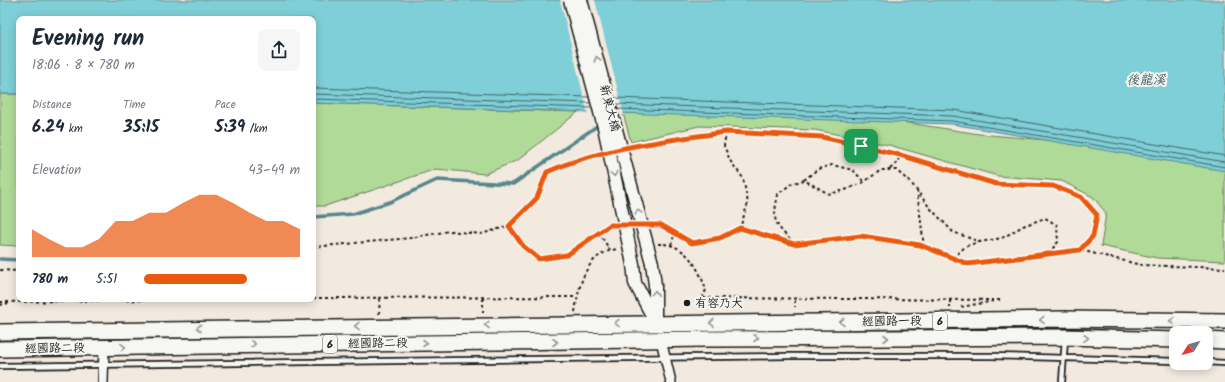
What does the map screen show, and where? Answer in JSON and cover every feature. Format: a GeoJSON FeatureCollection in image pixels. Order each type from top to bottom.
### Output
{"type":"FeatureCollection","features":[{"type":"Feature","properties":{"kind":"main road","name":"經國路一段"},"geometry":{"type":"LineString","coordinates":[[656,323],[1064,319],[1225,322]]}},
{"type":"Feature","properties":{"kind":"main road","name":"經國路二段"},"geometry":{"type":"LineString","coordinates":[[0,332],[656,323]]}},
{"type":"Feature","properties":{"kind":"main road","name":"經國路一段"},"geometry":{"type":"LineString","coordinates":[[661,341],[706,339],[1064,337],[1169,340]]}},
{"type":"Feature","properties":{"kind":"main road"},"geometry":{"type":"LineString","coordinates":[[1213,340],[1225,341]]}},
{"type":"Feature","properties":{"kind":"main road","name":"經國路二段"},"geometry":{"type":"LineString","coordinates":[[0,349],[661,341]]}},
{"type":"Feature","properties":{"kind":"street","name":"新東大橋"},"geometry":{"type":"LineString","coordinates":[[570,0],[604,127],[634,264],[635,284],[642,300],[656,323]]}},
{"type":"Feature","properties":{"kind":"street","name":"新東大橋"},"geometry":{"type":"LineString","coordinates":[[581,0],[652,263],[655,285],[656,323]]}},
{"type":"Feature","properties":{"kind":"street"},"geometry":{"type":"LineString","coordinates":[[656,323],[671,382]]}},
{"type":"Feature","properties":{"kind":"street"},"geometry":{"type":"LineString","coordinates":[[103,382],[104,347]]}},
{"type":"Feature","properties":{"kind":"lane"},"geometry":{"type":"LineString","coordinates":[[1062,382],[1064,337]]}},
{"type":"Feature","properties":{"kind":"lane"},"geometry":{"type":"LineString","coordinates":[[0,366],[104,366],[786,356],[1064,357],[1169,361]]}},
{"type":"Feature","properties":{"kind":"lane"},"geometry":{"type":"LineString","coordinates":[[1213,362],[1225,363]]}},
{"type":"Feature","properties":{"kind":"path"},"geometry":{"type":"LineString","coordinates":[[726,132],[724,146],[730,162],[743,178],[748,203],[740,228]]}},
{"type":"Feature","properties":{"kind":"path"},"geometry":{"type":"LineString","coordinates":[[624,149],[726,132],[822,137],[900,155],[996,184],[1053,186],[1081,197],[1097,215],[1093,236],[1080,250]]}},
{"type":"Feature","properties":{"kind":"path"},"geometry":{"type":"LineString","coordinates":[[316,247],[410,238],[449,231],[481,234],[509,226],[537,198],[547,172],[570,161],[601,154]]}},
{"type":"Feature","properties":{"kind":"path"},"geometry":{"type":"LineString","coordinates":[[889,170],[897,163],[900,155]]}},
{"type":"Feature","properties":{"kind":"path"},"geometry":{"type":"LineString","coordinates":[[794,244],[778,226],[774,217],[778,194],[791,184],[804,180],[818,169],[832,165],[853,170],[864,182]]}},
{"type":"Feature","properties":{"kind":"path"},"geometry":{"type":"LineString","coordinates":[[804,180],[829,194],[845,190],[864,182],[881,170],[896,170],[917,190],[930,208],[953,232],[980,242]]}},
{"type":"Feature","properties":{"kind":"path"},"geometry":{"type":"LineString","coordinates":[[917,190],[924,247]]}},
{"type":"Feature","properties":{"kind":"path"},"geometry":{"type":"LineString","coordinates":[[953,258],[966,246],[1002,238],[1023,226],[1045,218],[1057,225],[1058,242],[1048,254]]}},
{"type":"Feature","properties":{"kind":"path"},"geometry":{"type":"LineString","coordinates":[[509,226],[523,246],[539,259],[567,255],[610,225],[617,225]]}},
{"type":"Feature","properties":{"kind":"path"},"geometry":{"type":"LineString","coordinates":[[646,225],[661,225],[692,243],[720,238],[740,228],[794,244],[861,236],[924,247],[968,264],[1080,250],[1141,265],[1225,268]]}},
{"type":"Feature","properties":{"kind":"path"},"geometry":{"type":"LineString","coordinates":[[599,233],[610,250]]}},
{"type":"Feature","properties":{"kind":"path"},"geometry":{"type":"LineString","coordinates":[[671,244],[675,233]]}},
{"type":"Feature","properties":{"kind":"path"},"geometry":{"type":"LineString","coordinates":[[0,270],[16,271]]}},
{"type":"Feature","properties":{"kind":"path"},"geometry":{"type":"LineString","coordinates":[[380,297],[380,314]]}},
{"type":"Feature","properties":{"kind":"path"},"geometry":{"type":"LineString","coordinates":[[483,297],[483,316]]}},
{"type":"Feature","properties":{"kind":"path"},"geometry":{"type":"LineString","coordinates":[[316,298],[577,297]]}},
{"type":"Feature","properties":{"kind":"path"},"geometry":{"type":"LineString","coordinates":[[703,298],[795,300],[950,300],[1001,300],[950,308],[950,300]]}},
{"type":"Feature","properties":{"kind":"path"},"geometry":{"type":"LineString","coordinates":[[795,300],[795,308]]}},
{"type":"Feature","properties":{"kind":"path"},"geometry":{"type":"LineString","coordinates":[[0,303],[16,302]]}},
{"type":"Feature","properties":{"kind":"green space"},"geometry":{"type":"Polygon","coordinates":[[[0,94],[16,94],[16,246],[0,245],[0,94]]]}},
{"type":"Feature","properties":{"kind":"green space"},"geometry":{"type":"Polygon","coordinates":[[[316,103],[578,112],[518,160],[485,174],[436,169],[325,206],[316,206],[316,103]]]}},
{"type":"Feature","properties":{"kind":"green space"},"geometry":{"type":"Polygon","coordinates":[[[623,113],[864,116],[979,134],[1225,156],[1225,261],[1157,258],[1101,246],[1106,213],[1093,197],[1062,181],[998,176],[889,145],[815,130],[699,126],[631,142],[623,113]]]}},
{"type":"Feature","properties":{"kind":"water","name":"後龍溪"},"geometry":{"type":"Polygon","coordinates":[[[0,0],[1225,0],[1225,171],[952,124],[316,103],[316,16],[16,16],[16,94],[0,94],[0,0]]]}},
{"type":"Feature","properties":{"kind":"pier"},"geometry":{"type":"Polygon","coordinates":[[[560,0],[595,0],[624,115],[588,114],[560,0]]]}},
{"type":"Feature","properties":{"kind":"waterway"},"geometry":{"type":"LineString","coordinates":[[316,217],[353,214],[390,202],[437,180],[513,184],[600,124]]}},
{"type":"Feature","properties":{"kind":"waterway"},"geometry":{"type":"LineString","coordinates":[[0,259],[16,260]]}},
{"type":"Feature","properties":{"kind":"place","name":"有容乃大"},"geometry":{"type":"Point","coordinates":[687,303]}},
{"type":"Feature","properties":{"kind":"route"},"geometry":{"type":"LineString","coordinates":[[726,132],[822,137],[861,146],[900,155],[996,184],[1053,186],[1081,197],[1097,215],[1093,236],[1080,250],[968,264],[920,245],[861,236],[794,244],[740,228],[720,238],[692,243],[661,225],[610,225],[567,255],[539,259],[523,246],[509,226],[537,198],[547,172],[570,161],[640,145],[726,132]]}}]}
